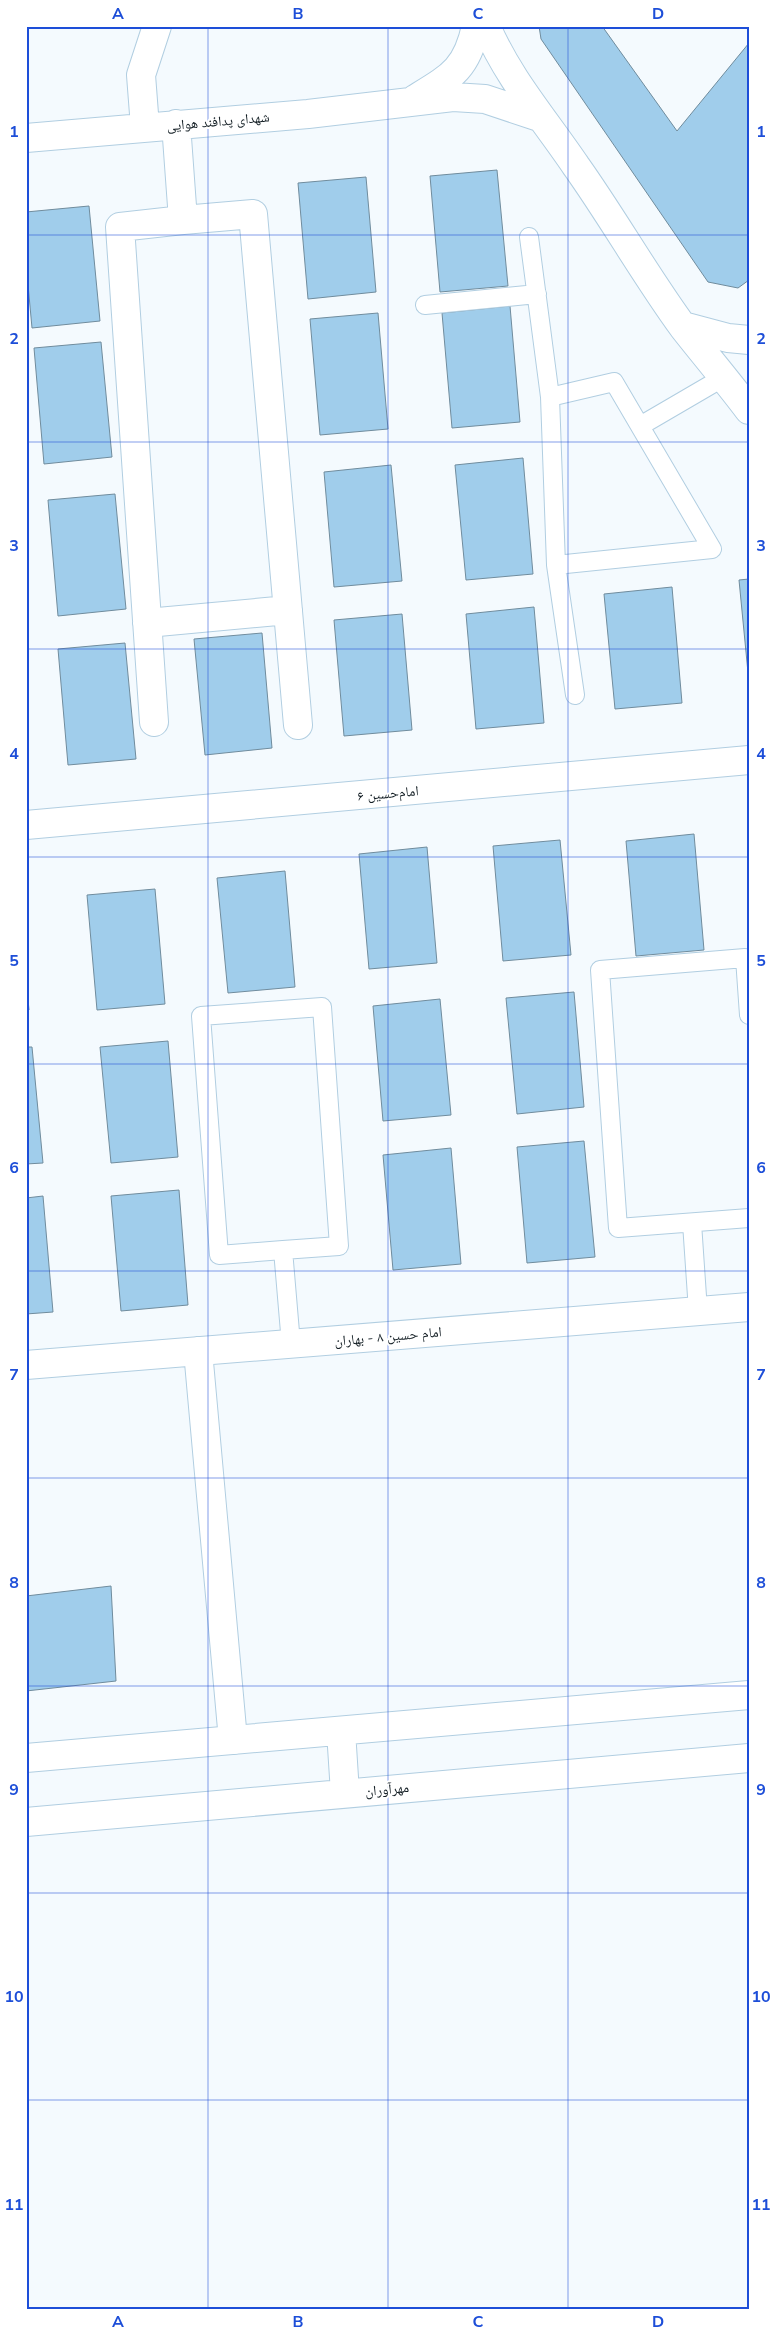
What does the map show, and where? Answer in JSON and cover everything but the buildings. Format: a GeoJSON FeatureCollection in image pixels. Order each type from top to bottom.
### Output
{"type":"FeatureCollection","features":[{"type":"Feature","properties":{"kind":"street"},"geometry":{"type":"LineString","coordinates":[[146,127],[140,75],[157,26]]}},
{"type":"Feature","properties":{"kind":"street"},"geometry":{"type":"LineString","coordinates":[[410,102],[460,68],[472,43],[476,26]]}},
{"type":"Feature","properties":{"kind":"street"},"geometry":{"type":"LineString","coordinates":[[486,26],[504,63],[539,117],[589,184],[683,326],[749,410]]}},
{"type":"Feature","properties":{"kind":"street","name":"شهدای پدافند هوایی"},"geometry":{"type":"LineString","coordinates":[[26,138],[308,114],[453,97],[485,99],[539,117]]}},
{"type":"Feature","properties":{"kind":"street"},"geometry":{"type":"LineString","coordinates":[[176,124],[183,220]]}},
{"type":"Feature","properties":{"kind":"street"},"geometry":{"type":"LineString","coordinates":[[154,722],[120,227],[254,214],[298,725]]}},
{"type":"Feature","properties":{"kind":"street"},"geometry":{"type":"LineString","coordinates":[[683,326],[728,338],[749,340]]}},
{"type":"Feature","properties":{"kind":"street"},"geometry":{"type":"LineString","coordinates":[[147,623],[288,610]]}},
{"type":"Feature","properties":{"kind":"street","name":"امام‌حسین ۶"},"geometry":{"type":"LineString","coordinates":[[26,825],[749,760]]}},
{"type":"Feature","properties":{"kind":"street","name":"امام حسین ۸ - بهاران"},"geometry":{"type":"LineString","coordinates":[[26,1365],[749,1307]]}},
{"type":"Feature","properties":{"kind":"street"},"geometry":{"type":"LineString","coordinates":[[198,1351],[233,1740]]}},
{"type":"Feature","properties":{"kind":"street"},"geometry":{"type":"LineString","coordinates":[[26,1758],[749,1695]]}},
{"type":"Feature","properties":{"kind":"street"},"geometry":{"type":"LineString","coordinates":[[341,1731],[345,1793]]}},
{"type":"Feature","properties":{"kind":"street","name":"مهرآوران"},"geometry":{"type":"LineString","coordinates":[[26,1822],[749,1758]]}},
{"type":"Feature","properties":{"kind":"lane"},"geometry":{"type":"LineString","coordinates":[[529,237],[550,397],[556,565],[575,695]]}},
{"type":"Feature","properties":{"kind":"lane"},"geometry":{"type":"LineString","coordinates":[[426,305],[537,294]]}},
{"type":"Feature","properties":{"kind":"lane"},"geometry":{"type":"LineString","coordinates":[[640,426],[724,376]]}},
{"type":"Feature","properties":{"kind":"lane"},"geometry":{"type":"LineString","coordinates":[[550,397],[614,382],[712,549],[556,565]]}},
{"type":"Feature","properties":{"kind":"lane"},"geometry":{"type":"LineString","coordinates":[[749,1015],[744,958],[600,970],[618,1228],[749,1218]]}},
{"type":"Feature","properties":{"kind":"lane"},"geometry":{"type":"LineString","coordinates":[[322,1007],[340,1246],[282,1250],[219,1255],[201,1016],[322,1007]]}},
{"type":"Feature","properties":{"kind":"lane"},"geometry":{"type":"LineString","coordinates":[[692,1223],[698,1311]]}},
{"type":"Feature","properties":{"kind":"lane"},"geometry":{"type":"LineString","coordinates":[[282,1250],[291,1344]]}}]}
